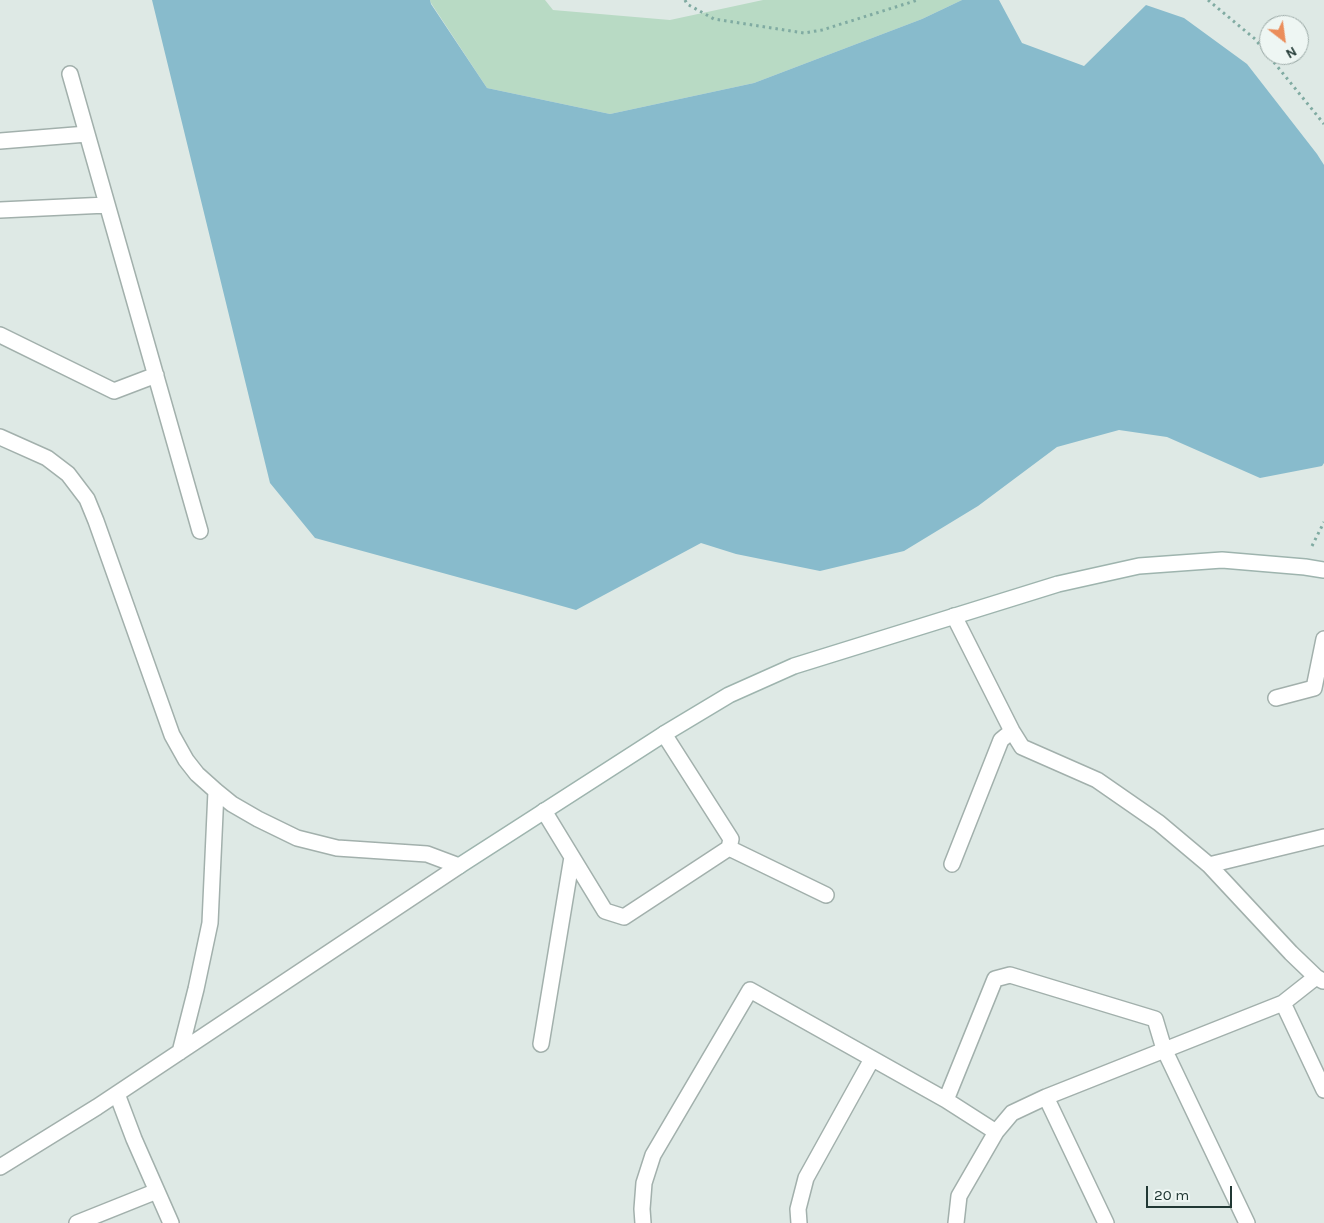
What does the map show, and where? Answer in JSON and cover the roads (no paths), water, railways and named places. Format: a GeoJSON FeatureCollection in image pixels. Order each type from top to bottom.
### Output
{"type":"FeatureCollection","features":[{"type":"Feature","properties":{"kind":"street"},"geometry":{"type":"LineString","coordinates":[[70,74],[200,531]]}},
{"type":"Feature","properties":{"kind":"street"},"geometry":{"type":"LineString","coordinates":[[0,141],[87,134]]}},
{"type":"Feature","properties":{"kind":"street"},"geometry":{"type":"LineString","coordinates":[[0,210],[107,205]]}},
{"type":"Feature","properties":{"kind":"street"},"geometry":{"type":"LineString","coordinates":[[0,335],[114,391],[156,375]]}},
{"type":"Feature","properties":{"kind":"street"},"geometry":{"type":"LineString","coordinates":[[0,437],[46,458],[68,474],[87,499],[172,735],[186,760],[197,774],[232,804],[297,838],[337,848],[427,854],[459,866]]}},
{"type":"Feature","properties":{"kind":"street"},"geometry":{"type":"LineString","coordinates":[[0,1167],[117,1094],[459,866],[729,694],[794,666],[954,616],[1058,584],[1139,566],[1222,560],[1324,570]]}},
{"type":"Feature","properties":{"kind":"street"},"geometry":{"type":"LineString","coordinates":[[954,616],[1012,731],[1022,747],[1097,780],[1159,823],[1209,865],[1291,953],[1320,979],[1283,1003],[1164,1049],[1046,1097],[1012,1113],[996,1132],[959,1196],[956,1223]]}},
{"type":"Feature","properties":{"kind":"street"},"geometry":{"type":"LineString","coordinates":[[1276,698],[1314,688],[1324,639]]}},
{"type":"Feature","properties":{"kind":"street"},"geometry":{"type":"LineString","coordinates":[[952,864],[1001,740],[1012,731]]}},
{"type":"Feature","properties":{"kind":"street"},"geometry":{"type":"LineString","coordinates":[[544,811],[605,911],[624,917],[729,848],[732,838],[664,734]]}},
{"type":"Feature","properties":{"kind":"street"},"geometry":{"type":"LineString","coordinates":[[180,1052],[210,923],[216,791]]}},
{"type":"Feature","properties":{"kind":"street"},"geometry":{"type":"LineString","coordinates":[[1209,865],[1324,837]]}},
{"type":"Feature","properties":{"kind":"street"},"geometry":{"type":"LineString","coordinates":[[729,848],[826,895]]}},
{"type":"Feature","properties":{"kind":"street"},"geometry":{"type":"LineString","coordinates":[[541,1044],[572,857]]}},
{"type":"Feature","properties":{"kind":"street"},"geometry":{"type":"LineString","coordinates":[[946,1100],[995,979],[1010,975],[1154,1019],[1164,1049],[1246,1223]]}},
{"type":"Feature","properties":{"kind":"street"},"geometry":{"type":"LineString","coordinates":[[643,1223],[644,1183],[653,1155],[750,990],[946,1100],[996,1132]]}},
{"type":"Feature","properties":{"kind":"street"},"geometry":{"type":"LineString","coordinates":[[1283,1003],[1324,1090]]}},
{"type":"Feature","properties":{"kind":"street"},"geometry":{"type":"LineString","coordinates":[[799,1223],[798,1209],[806,1178],[872,1059]]}},
{"type":"Feature","properties":{"kind":"street"},"geometry":{"type":"LineString","coordinates":[[117,1094],[134,1139],[171,1223]]}},
{"type":"Feature","properties":{"kind":"street"},"geometry":{"type":"LineString","coordinates":[[1046,1097],[1106,1223]]}},
{"type":"Feature","properties":{"kind":"street"},"geometry":{"type":"LineString","coordinates":[[77,1223],[157,1191]]}},
{"type":"Feature","properties":{"kind":"water"},"geometry":{"type":"Polygon","coordinates":[[[152,0],[430,0],[487,88],[610,114],[754,83],[922,19],[962,0],[999,0],[1022,43],[1084,66],[1146,5],[1184,18],[1247,64],[1324,165],[1324,463],[1322,466],[1260,478],[1167,437],[1119,430],[1057,447],[978,506],[904,551],[820,571],[736,554],[701,543],[576,610],[315,538],[270,483],[152,0]]]}}]}
